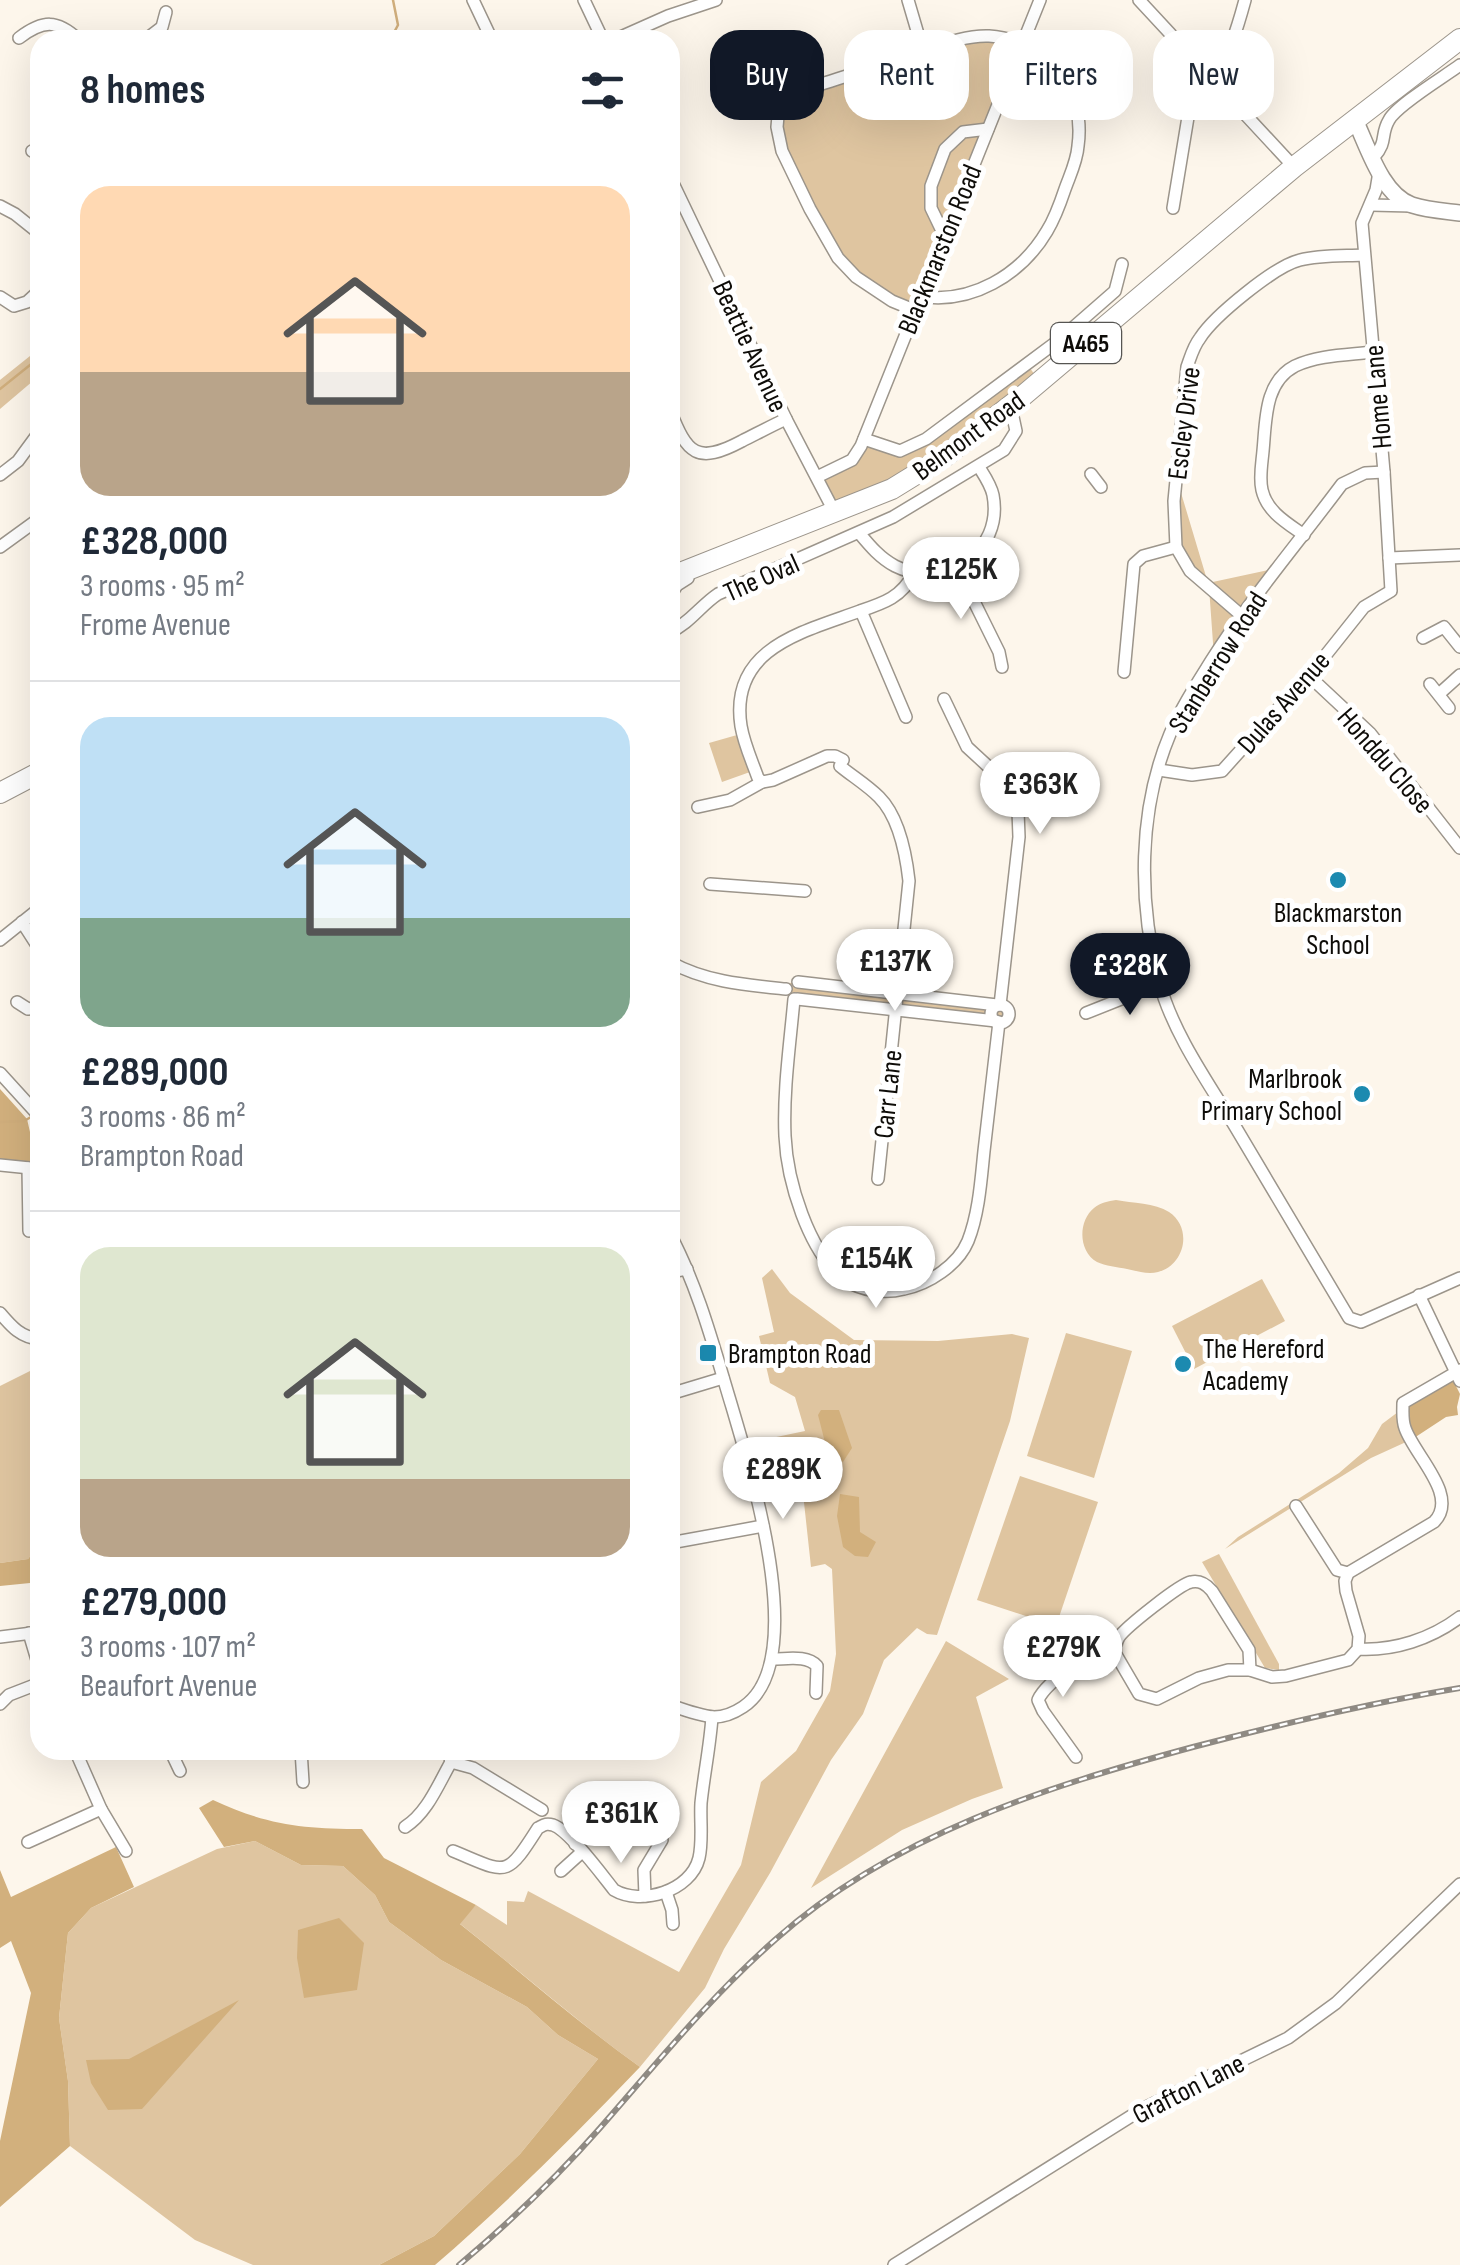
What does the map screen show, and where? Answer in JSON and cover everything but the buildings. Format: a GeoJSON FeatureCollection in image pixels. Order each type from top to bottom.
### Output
{"type":"FeatureCollection","features":[{"type":"Feature","properties":{"kind":"highway","name":"Belmont Road"},"geometry":{"type":"LineString","coordinates":[[680,573],[892,489],[924,471],[1007,409],[1294,167],[1460,39]]}},
{"type":"Feature","properties":{"kind":"highway"},"geometry":{"type":"LineString","coordinates":[[0,793],[30,777]]}},
{"type":"Feature","properties":{"kind":"street"},"geometry":{"type":"LineString","coordinates":[[474,0],[488,30]]}},
{"type":"Feature","properties":{"kind":"street"},"geometry":{"type":"LineString","coordinates":[[584,0],[598,30]]}},
{"type":"Feature","properties":{"kind":"street"},"geometry":{"type":"LineString","coordinates":[[636,30],[716,0]]}},
{"type":"Feature","properties":{"kind":"street"},"geometry":{"type":"LineString","coordinates":[[908,0],[917,30]]}},
{"type":"Feature","properties":{"kind":"street","name":"Blackmarston Road"},"geometry":{"type":"LineString","coordinates":[[1028,30],[1040,0]]}},
{"type":"Feature","properties":{"kind":"street"},"geometry":{"type":"LineString","coordinates":[[1139,0],[1166,30]]}},
{"type":"Feature","properties":{"kind":"street"},"geometry":{"type":"LineString","coordinates":[[1236,30],[1245,0]]}},
{"type":"Feature","properties":{"kind":"street"},"geometry":{"type":"LineString","coordinates":[[159,30],[166,12]]}},
{"type":"Feature","properties":{"kind":"street"},"geometry":{"type":"LineString","coordinates":[[19,38],[31,29],[51,24],[65,30]]}},
{"type":"Feature","properties":{"kind":"street","name":"Home Lane"},"geometry":{"type":"LineString","coordinates":[[1390,592],[1384,472],[1362,223],[1376,190],[1376,164],[1386,126],[1395,112],[1460,65]]}},
{"type":"Feature","properties":{"kind":"street"},"geometry":{"type":"LineString","coordinates":[[844,78],[798,93],[782,108],[778,127],[782,151],[838,258],[856,277],[892,301],[914,310]]}},
{"type":"Feature","properties":{"kind":"street","name":"Blackmarston Road"},"geometry":{"type":"LineString","coordinates":[[816,478],[857,454],[992,120]]}},
{"type":"Feature","properties":{"kind":"street"},"geometry":{"type":"LineString","coordinates":[[920,296],[934,299],[973,293],[1004,276],[1031,254],[1055,216],[1077,156],[1078,120]]}},
{"type":"Feature","properties":{"kind":"street"},"geometry":{"type":"LineString","coordinates":[[1173,208],[1188,120]]}},
{"type":"Feature","properties":{"kind":"street"},"geometry":{"type":"LineString","coordinates":[[1249,120],[1294,167]]}},
{"type":"Feature","properties":{"kind":"street"},"geometry":{"type":"LineString","coordinates":[[1355,120],[1399,200],[1414,206]]}},
{"type":"Feature","properties":{"kind":"street"},"geometry":{"type":"LineString","coordinates":[[944,235],[931,208],[931,186],[945,149],[963,132],[988,129]]}},
{"type":"Feature","properties":{"kind":"street","name":"Beattie Avenue"},"geometry":{"type":"LineString","coordinates":[[680,198],[834,513]]}},
{"type":"Feature","properties":{"kind":"street"},"geometry":{"type":"LineString","coordinates":[[1371,205],[1460,213]]}},
{"type":"Feature","properties":{"kind":"street"},"geometry":{"type":"LineString","coordinates":[[0,206],[30,226]]}},
{"type":"Feature","properties":{"kind":"street","name":"Escley Drive"},"geometry":{"type":"LineString","coordinates":[[1176,547],[1174,501],[1187,367],[1193,348],[1214,322],[1272,272],[1302,259],[1363,255]]}},
{"type":"Feature","properties":{"kind":"street","name":"Belmont Road"},"geometry":{"type":"LineString","coordinates":[[864,439],[900,451],[926,439],[1059,340],[1115,291],[1122,264]]}},
{"type":"Feature","properties":{"kind":"street"},"geometry":{"type":"LineString","coordinates":[[0,297],[14,306],[30,299]]}},
{"type":"Feature","properties":{"kind":"street"},"geometry":{"type":"LineString","coordinates":[[1304,535],[1277,516],[1262,490],[1268,401],[1278,381],[1293,367],[1373,352]]}},
{"type":"Feature","properties":{"kind":"street","name":"The Oval"},"geometry":{"type":"LineString","coordinates":[[680,627],[718,594],[860,534],[1004,450],[1016,432],[1007,409]]}},
{"type":"Feature","properties":{"kind":"street"},"geometry":{"type":"LineString","coordinates":[[680,434],[697,452],[709,455],[786,418]]}},
{"type":"Feature","properties":{"kind":"street"},"geometry":{"type":"LineString","coordinates":[[0,475],[18,462],[30,445]]}},
{"type":"Feature","properties":{"kind":"street"},"geometry":{"type":"LineString","coordinates":[[860,534],[884,559],[914,573],[938,574],[957,568],[979,550],[992,517],[993,496],[979,466]]}},
{"type":"Feature","properties":{"kind":"street","name":"Stanberrow Road"},"geometry":{"type":"LineString","coordinates":[[1384,472],[1365,473],[1342,484],[1241,614],[1170,735],[1146,827],[1144,870],[1150,936],[1159,984],[1186,1046],[1348,1318],[1361,1322],[1460,1278]]}},
{"type":"Feature","properties":{"kind":"street"},"geometry":{"type":"LineString","coordinates":[[1091,474],[1101,487]]}},
{"type":"Feature","properties":{"kind":"street"},"geometry":{"type":"LineString","coordinates":[[0,547],[30,529]]}},
{"type":"Feature","properties":{"kind":"street"},"geometry":{"type":"LineString","coordinates":[[1124,672],[1134,564],[1143,556],[1176,547],[1190,571],[1241,614]]}},
{"type":"Feature","properties":{"kind":"street"},"geometry":{"type":"LineString","coordinates":[[1388,558],[1460,555]]}},
{"type":"Feature","properties":{"kind":"street"},"geometry":{"type":"LineString","coordinates":[[680,583],[721,558]]}},
{"type":"Feature","properties":{"kind":"street"},"geometry":{"type":"LineString","coordinates":[[957,568],[999,652],[1002,667]]}},
{"type":"Feature","properties":{"kind":"street"},"geometry":{"type":"LineString","coordinates":[[698,806],[730,800],[762,782],[741,718],[744,689],[763,654],[784,640],[898,596],[914,573]]}},
{"type":"Feature","properties":{"kind":"street","name":"Dulas Avenue"},"geometry":{"type":"LineString","coordinates":[[1159,770],[1192,775],[1222,771],[1364,607],[1390,592]]}},
{"type":"Feature","properties":{"kind":"street"},"geometry":{"type":"LineString","coordinates":[[861,611],[906,717]]}},
{"type":"Feature","properties":{"kind":"street"},"geometry":{"type":"LineString","coordinates":[[1424,638],[1444,627],[1460,647]]}},
{"type":"Feature","properties":{"kind":"street","name":"Honddu Close"},"geometry":{"type":"LineString","coordinates":[[1308,675],[1370,733],[1460,848]]}},
{"type":"Feature","properties":{"kind":"street"},"geometry":{"type":"LineString","coordinates":[[1449,708],[1434,689],[1460,675]]}},
{"type":"Feature","properties":{"kind":"street"},"geometry":{"type":"LineString","coordinates":[[792,996],[785,1133],[788,1173],[807,1226],[826,1259],[846,1280],[866,1289],[907,1289],[932,1279],[950,1266],[968,1243],[979,1195],[997,1022],[992,1012],[998,1005],[1019,837],[1018,811],[1012,792],[967,747],[944,698]]}},
{"type":"Feature","properties":{"kind":"street","name":"Carr Lane"},"geometry":{"type":"LineString","coordinates":[[762,782],[835,756],[882,799],[896,826],[907,863],[909,881],[878,1178]]}},
{"type":"Feature","properties":{"kind":"street"},"geometry":{"type":"LineString","coordinates":[[710,884],[806,891]]}},
{"type":"Feature","properties":{"kind":"street"},"geometry":{"type":"LineString","coordinates":[[0,940],[30,916]]}},
{"type":"Feature","properties":{"kind":"street"},"geometry":{"type":"LineString","coordinates":[[22,922],[30,934]]}},
{"type":"Feature","properties":{"kind":"street"},"geometry":{"type":"LineString","coordinates":[[680,968],[712,979],[792,996],[997,1022]]}},
{"type":"Feature","properties":{"kind":"street"},"geometry":{"type":"LineString","coordinates":[[792,996],[801,997],[804,990],[798,982],[998,1005]]}},
{"type":"Feature","properties":{"kind":"street"},"geometry":{"type":"LineString","coordinates":[[1086,1013],[1159,984]]}},
{"type":"Feature","properties":{"kind":"street"},"geometry":{"type":"LineString","coordinates":[[17,1002],[30,1008]]}},
{"type":"Feature","properties":{"kind":"street"},"geometry":{"type":"LineString","coordinates":[[0,1073],[30,1111]]}},
{"type":"Feature","properties":{"kind":"street"},"geometry":{"type":"LineString","coordinates":[[0,1165],[30,1169]]}},
{"type":"Feature","properties":{"kind":"street"},"geometry":{"type":"LineString","coordinates":[[29,1231],[30,1219]]}},
{"type":"Feature","properties":{"kind":"street"},"geometry":{"type":"LineString","coordinates":[[680,1255],[716,1350],[749,1466],[763,1526],[776,1634],[773,1659],[762,1689],[750,1702],[725,1716],[712,1717],[680,1708]]}},
{"type":"Feature","properties":{"kind":"street"},"geometry":{"type":"LineString","coordinates":[[680,1270],[687,1269]]}},
{"type":"Feature","properties":{"kind":"street"},"geometry":{"type":"LineString","coordinates":[[1076,1756],[1038,1700],[1047,1686],[1095,1654],[1115,1653],[1139,1694],[1157,1699],[1210,1674],[1250,1670],[1272,1677],[1286,1676],[1348,1660],[1358,1650],[1359,1636],[1346,1591],[1348,1573],[1441,1516],[1444,1506],[1443,1496],[1402,1418],[1403,1403],[1459,1374],[1419,1295]]}},
{"type":"Feature","properties":{"kind":"street"},"geometry":{"type":"LineString","coordinates":[[0,1313],[14,1329],[30,1337]]}},
{"type":"Feature","properties":{"kind":"street"},"geometry":{"type":"LineString","coordinates":[[680,1391],[723,1378]]}},
{"type":"Feature","properties":{"kind":"street"},"geometry":{"type":"LineString","coordinates":[[1296,1506],[1337,1570],[1348,1573]]}},
{"type":"Feature","properties":{"kind":"street"},"geometry":{"type":"LineString","coordinates":[[680,1541],[763,1526]]}},
{"type":"Feature","properties":{"kind":"street"},"geometry":{"type":"LineString","coordinates":[[1115,1653],[1120,1636],[1175,1590],[1197,1581],[1212,1591],[1249,1650],[1250,1670]]}},
{"type":"Feature","properties":{"kind":"street"},"geometry":{"type":"LineString","coordinates":[[1358,1650],[1380,1650],[1432,1636],[1460,1617]]}},
{"type":"Feature","properties":{"kind":"street"},"geometry":{"type":"LineString","coordinates":[[0,1637],[30,1634]]}},
{"type":"Feature","properties":{"kind":"street"},"geometry":{"type":"LineString","coordinates":[[773,1659],[814,1662],[818,1666],[816,1693]]}},
{"type":"Feature","properties":{"kind":"street"},"geometry":{"type":"LineString","coordinates":[[0,1704],[30,1687]]}},
{"type":"Feature","properties":{"kind":"street"},"geometry":{"type":"LineString","coordinates":[[453,1851],[504,1868],[517,1861],[538,1828],[547,1824],[558,1828],[614,1890],[632,1897],[666,1892],[688,1877],[699,1860],[701,1802],[712,1717]]}},
{"type":"Feature","properties":{"kind":"street"},"geometry":{"type":"LineString","coordinates":[[79,1760],[101,1809],[126,1851]]}},
{"type":"Feature","properties":{"kind":"street"},"geometry":{"type":"LineString","coordinates":[[175,1760],[180,1771]]}},
{"type":"Feature","properties":{"kind":"street"},"geometry":{"type":"LineString","coordinates":[[302,1760],[303,1782]]}},
{"type":"Feature","properties":{"kind":"street"},"geometry":{"type":"LineString","coordinates":[[404,1828],[418,1818],[447,1760]]}},
{"type":"Feature","properties":{"kind":"street"},"geometry":{"type":"LineString","coordinates":[[457,1760],[542,1810]]}},
{"type":"Feature","properties":{"kind":"street"},"geometry":{"type":"LineString","coordinates":[[561,1871],[578,1848],[596,1808]]}},
{"type":"Feature","properties":{"kind":"street"},"geometry":{"type":"LineString","coordinates":[[28,1842],[101,1809]]}},
{"type":"Feature","properties":{"kind":"street"},"geometry":{"type":"LineString","coordinates":[[645,1896],[644,1870],[662,1840]]}},
{"type":"Feature","properties":{"kind":"street","name":"Grafton Lane"},"geometry":{"type":"LineString","coordinates":[[894,2265],[1144,2108],[1288,2038],[1350,1990],[1460,1884]]}},
{"type":"Feature","properties":{"kind":"street"},"geometry":{"type":"LineString","coordinates":[[666,1892],[672,1924]]}},
{"type":"Feature","properties":{"kind":"shaded area"},"geometry":{"type":"Polygon","coordinates":[[[989,36],[989,120],[992,120],[914,310],[876,290],[838,258],[788,157],[779,120],[824,120],[824,85],[844,79],[844,120],[969,120],[969,42],[989,36]]]}},
{"type":"Feature","properties":{"kind":"shaded area"},"geometry":{"type":"Polygon","coordinates":[[[30,356],[30,384],[0,409],[0,380],[30,356]]]}},
{"type":"Feature","properties":{"kind":"shaded area"},"geometry":{"type":"Polygon","coordinates":[[[1027,364],[1040,382],[1007,409],[835,513],[817,477],[835,469],[864,439],[900,451],[1027,364]]]}},
{"type":"Feature","properties":{"kind":"shaded area"},"geometry":{"type":"Polygon","coordinates":[[[1176,476],[1208,583],[1278,568],[1214,657],[1209,587],[1190,571],[1173,526],[1176,476]]]}},
{"type":"Feature","properties":{"kind":"shaded area"},"geometry":{"type":"Polygon","coordinates":[[[737,735],[750,772],[722,782],[709,743],[737,735]]]}},
{"type":"Feature","properties":{"kind":"shaded area"},"geometry":{"type":"Polygon","coordinates":[[[795,981],[1000,1005],[1008,1009],[1008,1018],[1001,1022],[794,999],[787,994],[788,984],[795,981]]]}},
{"type":"Feature","properties":{"kind":"shaded area"},"geometry":{"type":"Polygon","coordinates":[[[0,1089],[27,1119],[30,1162],[0,1159],[0,1089]]]}},
{"type":"Feature","properties":{"kind":"shaded area"},"geometry":{"type":"Polygon","coordinates":[[[1116,1200],[1157,1207],[1177,1219],[1183,1245],[1167,1268],[1142,1272],[1097,1262],[1086,1251],[1082,1236],[1085,1220],[1096,1206],[1116,1200]]]}},
{"type":"Feature","properties":{"kind":"shaded area"},"geometry":{"type":"Polygon","coordinates":[[[772,1269],[790,1293],[854,1340],[938,1341],[1012,1334],[1029,1338],[1010,1421],[937,1635],[917,1628],[884,1660],[863,1714],[831,1760],[705,1988],[640,2067],[459,1923],[476,1905],[507,1925],[507,1901],[524,1902],[528,1891],[679,1972],[741,1865],[761,1782],[796,1751],[830,1691],[836,1654],[832,1569],[825,1564],[811,1567],[802,1484],[818,1478],[808,1440],[749,1466],[743,1444],[805,1431],[795,1397],[770,1383],[759,1336],[774,1332],[762,1278],[772,1269]]]}},
{"type":"Feature","properties":{"kind":"shaded area"},"geometry":{"type":"Polygon","coordinates":[[[1262,1279],[1285,1321],[1194,1369],[1172,1326],[1262,1279]]]}},
{"type":"Feature","properties":{"kind":"shaded area"},"geometry":{"type":"Polygon","coordinates":[[[1066,1333],[1132,1351],[1094,1478],[1027,1456],[1066,1333]]]}},
{"type":"Feature","properties":{"kind":"shaded area"},"geometry":{"type":"Polygon","coordinates":[[[30,1371],[30,1556],[0,1563],[0,1386],[30,1371]]]}},
{"type":"Feature","properties":{"kind":"shaded area"},"geometry":{"type":"Polygon","coordinates":[[[1452,1378],[1460,1394],[1458,1415],[1446,1417],[1414,1438],[1409,1430],[1407,1405],[1452,1378]]]}},
{"type":"Feature","properties":{"kind":"shaded area"},"geometry":{"type":"Polygon","coordinates":[[[821,1410],[839,1410],[852,1448],[843,1462],[828,1454],[818,1415],[821,1410]]]}},
{"type":"Feature","properties":{"kind":"shaded area"},"geometry":{"type":"Polygon","coordinates":[[[1398,1412],[1406,1442],[1371,1458],[1225,1549],[1339,1473],[1368,1448],[1382,1424],[1398,1412]]]}},
{"type":"Feature","properties":{"kind":"shaded area"},"geometry":{"type":"Polygon","coordinates":[[[1020,1476],[1098,1502],[1056,1626],[977,1600],[1020,1476]]]}},
{"type":"Feature","properties":{"kind":"shaded area"},"geometry":{"type":"Polygon","coordinates":[[[840,1494],[859,1497],[860,1532],[876,1542],[868,1557],[855,1556],[843,1547],[837,1516],[840,1494]]]}},
{"type":"Feature","properties":{"kind":"shaded area"},"geometry":{"type":"Polygon","coordinates":[[[1219,1554],[1279,1670],[1265,1668],[1202,1562],[1219,1554]]]}},
{"type":"Feature","properties":{"kind":"shaded area"},"geometry":{"type":"Polygon","coordinates":[[[30,1556],[30,1583],[0,1586],[0,1563],[30,1556]]]}},
{"type":"Feature","properties":{"kind":"shaded area"},"geometry":{"type":"Polygon","coordinates":[[[946,1641],[1009,1679],[976,1697],[1003,1788],[902,1830],[811,1888],[946,1641]]]}},
{"type":"Feature","properties":{"kind":"shaded area"},"geometry":{"type":"Polygon","coordinates":[[[213,1800],[286,1824],[362,1829],[384,1858],[476,1905],[460,1924],[640,2067],[540,2169],[435,2265],[379,2265],[434,2236],[520,2154],[598,2059],[558,2035],[527,2007],[441,1960],[389,1922],[375,1895],[343,1866],[301,1865],[255,1841],[224,1847],[199,1808],[213,1800]]]}},
{"type":"Feature","properties":{"kind":"shaded area"},"geometry":{"type":"Polygon","coordinates":[[[255,1841],[301,1865],[343,1866],[375,1895],[389,1922],[441,1960],[527,2007],[558,2035],[598,2059],[520,2154],[434,2236],[379,2265],[253,2265],[195,2240],[70,2146],[68,2081],[59,2018],[68,1933],[91,1908],[217,1849],[255,1841]]]}},
{"type":"Feature","properties":{"kind":"shaded area"},"geometry":{"type":"Polygon","coordinates":[[[116,1847],[134,1887],[91,1908],[68,1933],[59,2018],[68,2081],[70,2146],[0,2207],[0,2141],[31,1993],[11,1941],[0,1948],[0,1870],[11,1897],[116,1847]]]}},
{"type":"Feature","properties":{"kind":"shaded area"},"geometry":{"type":"Polygon","coordinates":[[[339,1918],[364,1943],[357,1990],[304,1998],[297,1958],[298,1930],[339,1918]]]}},
{"type":"Feature","properties":{"kind":"shaded area"},"geometry":{"type":"Polygon","coordinates":[[[239,2000],[142,2109],[108,2110],[91,2083],[86,2060],[129,2059],[239,2000]]]}},
{"type":"Feature","properties":{"kind":"waterway"},"geometry":{"type":"LineString","coordinates":[[393,0],[398,25],[395,30]]}},
{"type":"Feature","properties":{"kind":"waterway"},"geometry":{"type":"LineString","coordinates":[[0,389],[30,365]]}},
{"type":"Feature","properties":{"kind":"waterway"},"geometry":{"type":"LineString","coordinates":[[0,1122],[30,1118]]}},
{"type":"Feature","properties":{"kind":"railway"},"geometry":{"type":"LineString","coordinates":[[459,2265],[567,2164],[729,1983],[821,1903],[870,1871],[973,1819],[1082,1779],[1259,1730],[1460,1688]]}},
{"type":"Feature","properties":{"kind":"place","name":"Blackmarston School"},"geometry":{"type":"Point","coordinates":[1338,880]}},
{"type":"Feature","properties":{"kind":"place","name":"Marlbrook Primary School"},"geometry":{"type":"Point","coordinates":[1362,1094]}},
{"type":"Feature","properties":{"kind":"place","name":"Brampton Road"},"geometry":{"type":"Point","coordinates":[708,1353]}},
{"type":"Feature","properties":{"kind":"place","name":"The Hereford Academy"},"geometry":{"type":"Point","coordinates":[1183,1364]}}]}
